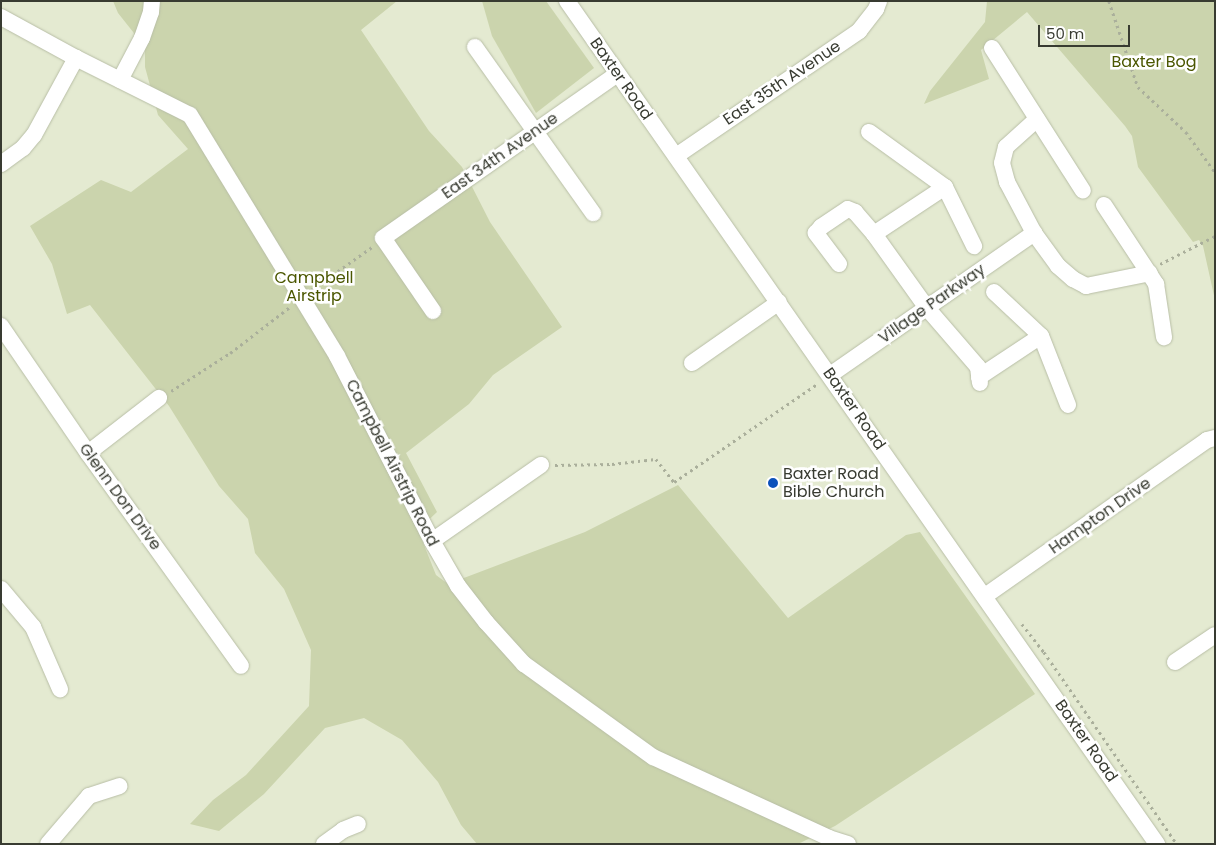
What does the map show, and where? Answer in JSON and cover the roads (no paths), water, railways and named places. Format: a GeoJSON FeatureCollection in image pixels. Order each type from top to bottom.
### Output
{"type":"FeatureCollection","features":[{"type":"Feature","properties":{"kind":"street"},"geometry":{"type":"LineString","coordinates":[[120,80],[142,38],[152,1]]}},
{"type":"Feature","properties":{"kind":"street","name":"Baxter Road"},"geometry":{"type":"LineString","coordinates":[[567,1],[1157,844]]}},
{"type":"Feature","properties":{"kind":"street","name":"East 35th Avenue"},"geometry":{"type":"LineString","coordinates":[[676,156],[859,31],[876,9],[879,1]]}},
{"type":"Feature","properties":{"kind":"street","name":"Campbell Airstrip Road"},"geometry":{"type":"LineString","coordinates":[[1,17],[76,58],[190,115],[341,365],[432,541],[458,586],[486,622],[524,664],[653,757],[824,841],[848,844]]}},
{"type":"Feature","properties":{"kind":"street"},"geometry":{"type":"LineString","coordinates":[[475,47],[593,213]]}},
{"type":"Feature","properties":{"kind":"street"},"geometry":{"type":"LineString","coordinates":[[992,48],[1083,191]]}},
{"type":"Feature","properties":{"kind":"street"},"geometry":{"type":"LineString","coordinates":[[1,164],[23,148],[34,135],[76,58]]}},
{"type":"Feature","properties":{"kind":"street","name":"East 34th Avenue"},"geometry":{"type":"LineString","coordinates":[[433,311],[383,238],[617,74]]}},
{"type":"Feature","properties":{"kind":"street"},"geometry":{"type":"LineString","coordinates":[[1037,119],[1006,147],[1002,163],[1007,182],[1034,234],[1058,266],[1073,279],[1086,286],[1150,273]]}},
{"type":"Feature","properties":{"kind":"street"},"geometry":{"type":"LineString","coordinates":[[869,132],[944,186],[974,246]]}},
{"type":"Feature","properties":{"kind":"street"},"geometry":{"type":"LineString","coordinates":[[874,234],[944,186]]}},
{"type":"Feature","properties":{"kind":"street"},"geometry":{"type":"LineString","coordinates":[[1104,205],[1156,284],[1164,336]]}},
{"type":"Feature","properties":{"kind":"street"},"geometry":{"type":"LineString","coordinates":[[839,264],[816,233],[821,226],[848,209],[855,212],[874,234],[927,308],[978,367],[979,380],[1041,336]]}},
{"type":"Feature","properties":{"kind":"street","name":"Village Parkway"},"geometry":{"type":"LineString","coordinates":[[830,375],[1034,234]]}},
{"type":"Feature","properties":{"kind":"street"},"geometry":{"type":"LineString","coordinates":[[994,292],[1041,336],[1068,405]]}},
{"type":"Feature","properties":{"kind":"street"},"geometry":{"type":"LineString","coordinates":[[692,363],[778,302]]}},
{"type":"Feature","properties":{"kind":"street","name":"Glenn Don Drive"},"geometry":{"type":"LineString","coordinates":[[1,326],[88,453],[241,666]]}},
{"type":"Feature","properties":{"kind":"street"},"geometry":{"type":"LineString","coordinates":[[88,453],[159,398]]}},
{"type":"Feature","properties":{"kind":"street","name":"Hampton Drive"},"geometry":{"type":"LineString","coordinates":[[985,596],[1207,440],[1215,438]]}},
{"type":"Feature","properties":{"kind":"street"},"geometry":{"type":"LineString","coordinates":[[432,541],[541,465]]}},
{"type":"Feature","properties":{"kind":"street"},"geometry":{"type":"LineString","coordinates":[[1,589],[33,627],[60,689]]}},
{"type":"Feature","properties":{"kind":"street"},"geometry":{"type":"LineString","coordinates":[[1175,662],[1215,635]]}},
{"type":"Feature","properties":{"kind":"street"},"geometry":{"type":"LineString","coordinates":[[48,844],[89,796],[119,786]]}},
{"type":"Feature","properties":{"kind":"street"},"geometry":{"type":"LineString","coordinates":[[324,844],[343,830],[358,824]]}},
{"type":"Feature","properties":{"kind":"place","name":"Baxter Road Bible Church"},"geometry":{"type":"Point","coordinates":[773,483]}},
{"type":"Feature","properties":{"kind":"park label","name":"Baxter Bog"},"geometry":{"type":"Point","coordinates":[1154,62]}},
{"type":"Feature","properties":{"kind":"park label","name":"Campbell Airstrip"},"geometry":{"type":"Point","coordinates":[314,287]}}]}
